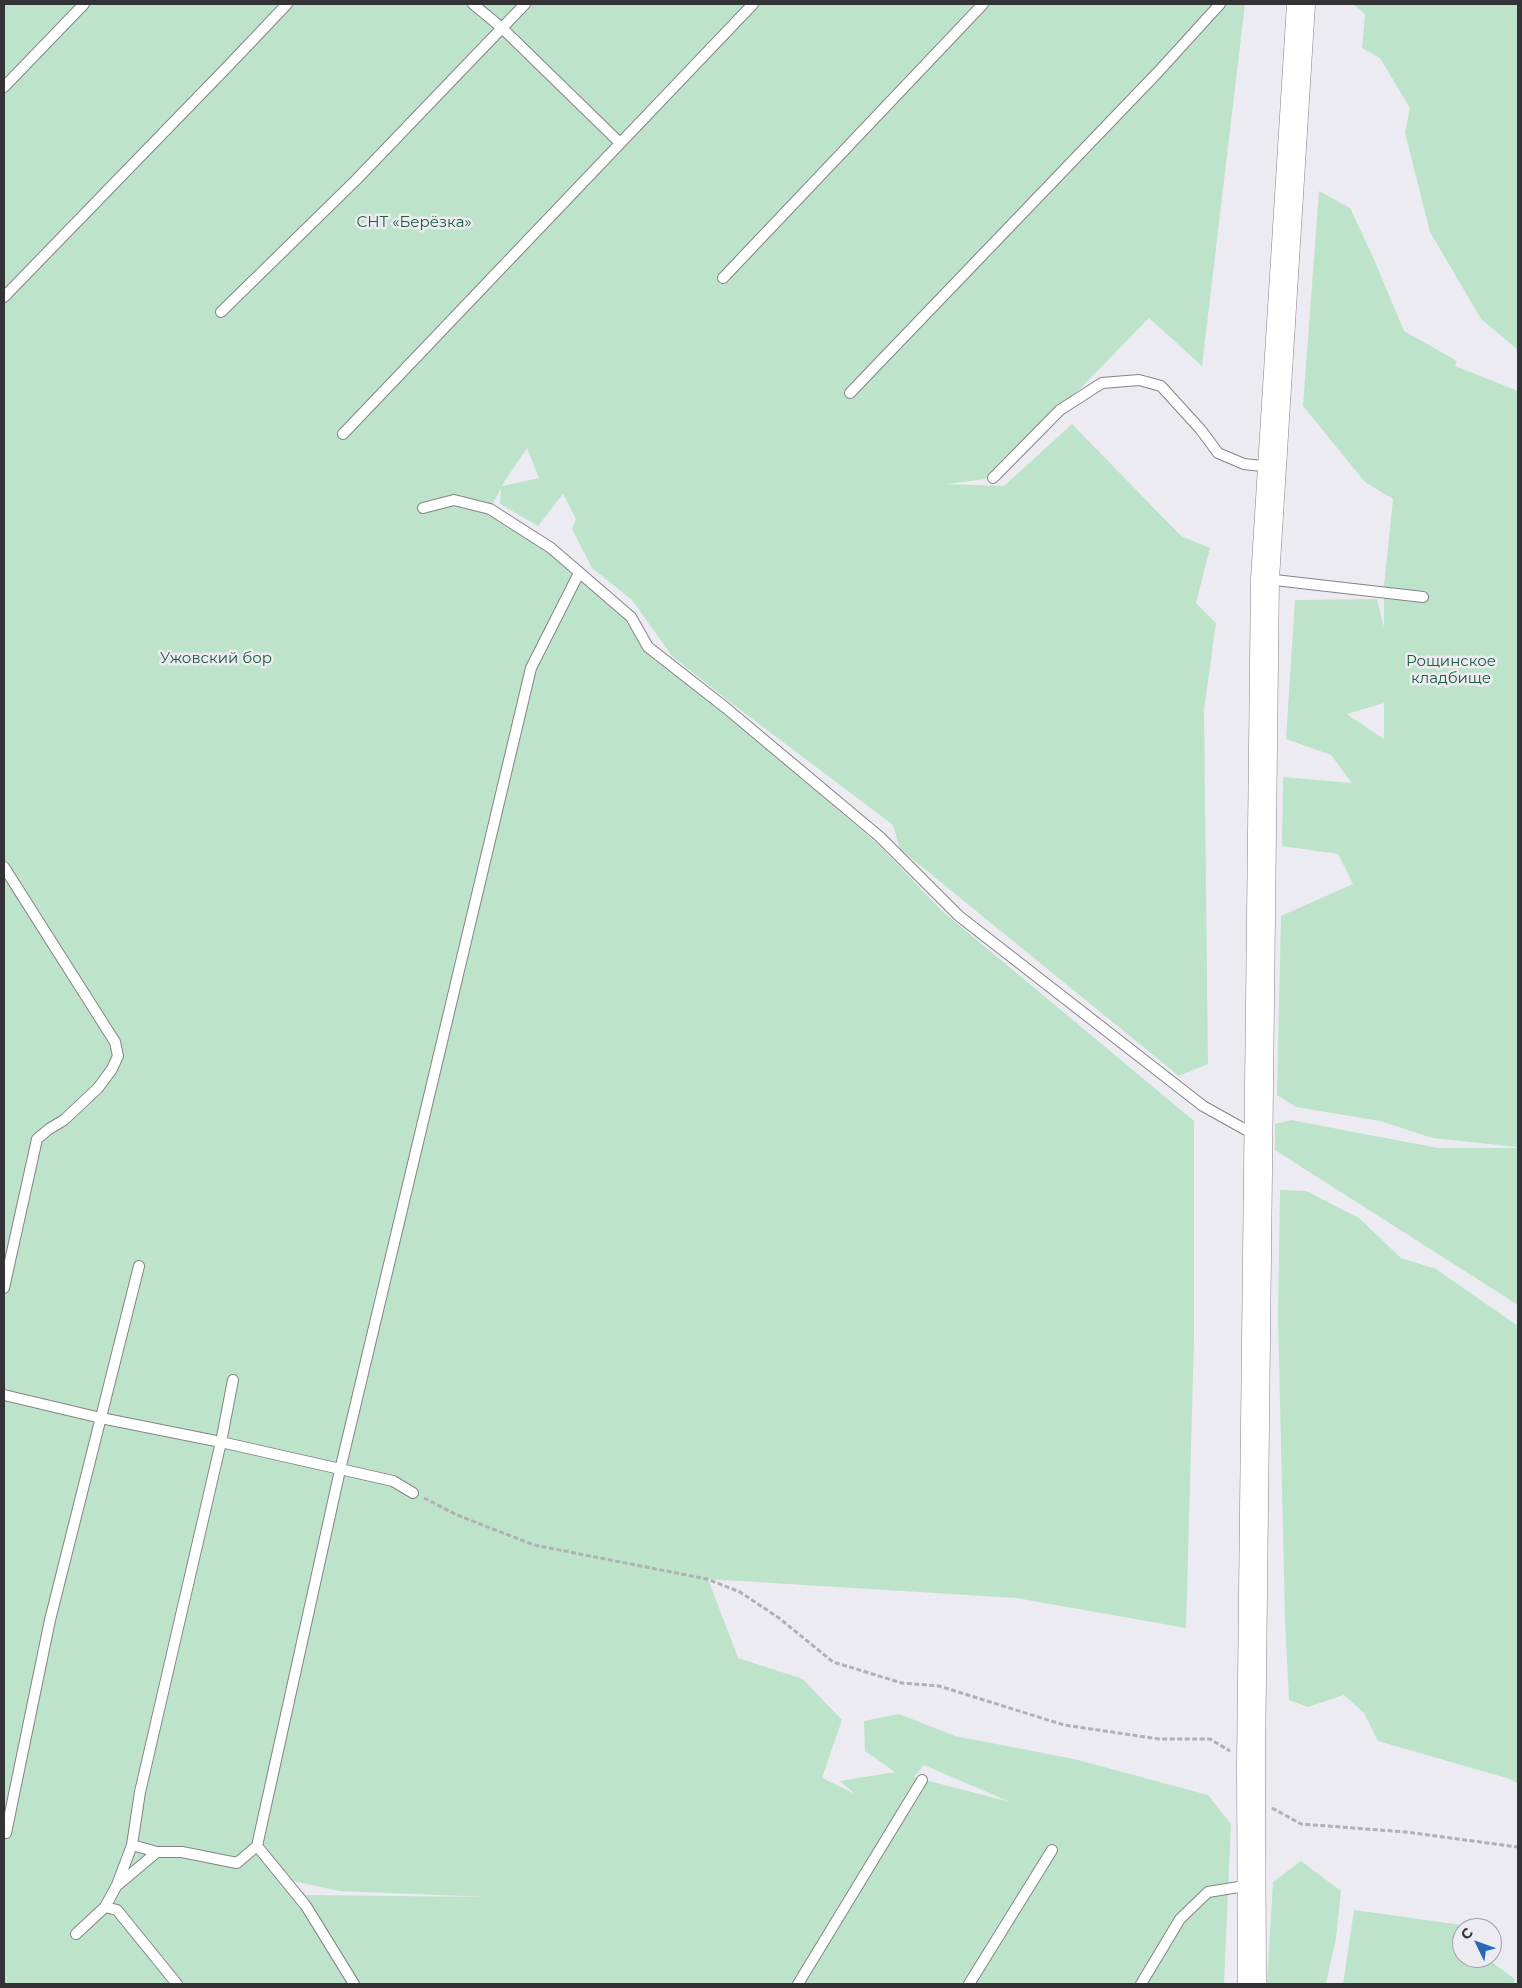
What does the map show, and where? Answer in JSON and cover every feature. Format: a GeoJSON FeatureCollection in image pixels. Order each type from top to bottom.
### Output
{"type":"FeatureCollection","features":[{"type":"Feature","properties":{"kind":"street"},"geometry":{"type":"LineString","coordinates":[[1252,1984],[1251,1764],[1265,579],[1301,4]]}},
{"type":"Feature","properties":{"kind":"lane"},"geometry":{"type":"LineString","coordinates":[[4,87],[84,4]]}},
{"type":"Feature","properties":{"kind":"lane"},"geometry":{"type":"LineString","coordinates":[[4,297],[287,4]]}},
{"type":"Feature","properties":{"kind":"lane"},"geometry":{"type":"LineString","coordinates":[[473,4],[502,28],[620,143]]}},
{"type":"Feature","properties":{"kind":"lane"},"geometry":{"type":"LineString","coordinates":[[221,312],[356,180],[525,4]]}},
{"type":"Feature","properties":{"kind":"lane"},"geometry":{"type":"LineString","coordinates":[[343,434],[753,4]]}},
{"type":"Feature","properties":{"kind":"lane"},"geometry":{"type":"LineString","coordinates":[[724,278],[983,4]]}},
{"type":"Feature","properties":{"kind":"lane"},"geometry":{"type":"LineString","coordinates":[[850,393],[1152,78],[1220,4]]}},
{"type":"Feature","properties":{"kind":"lane"},"geometry":{"type":"LineString","coordinates":[[993,478],[1060,410],[1102,383],[1139,380],[1161,386],[1201,430],[1218,453],[1244,464],[1272,467]]}},
{"type":"Feature","properties":{"kind":"lane"},"geometry":{"type":"LineString","coordinates":[[423,508],[454,500],[490,509],[551,548],[631,617],[648,647],[880,837],[959,916],[1203,1106],[1258,1137]]}},
{"type":"Feature","properties":{"kind":"lane"},"geometry":{"type":"LineString","coordinates":[[132,1845],[157,1852],[182,1852],[237,1863],[257,1846],[340,1470],[530,668],[579,573]]}},
{"type":"Feature","properties":{"kind":"lane"},"geometry":{"type":"LineString","coordinates":[[1265,579],[1424,597]]}},
{"type":"Feature","properties":{"kind":"lane"},"geometry":{"type":"LineString","coordinates":[[4,867],[115,1042],[118,1056],[112,1069],[98,1088],[64,1120],[37,1139],[4,1288]]}},
{"type":"Feature","properties":{"kind":"lane"},"geometry":{"type":"LineString","coordinates":[[6,1833],[50,1620],[138,1266]]}},
{"type":"Feature","properties":{"kind":"lane"},"geometry":{"type":"LineString","coordinates":[[76,1934],[105,1907],[117,1885],[132,1845],[140,1792],[221,1442],[233,1380]]}},
{"type":"Feature","properties":{"kind":"lane"},"geometry":{"type":"LineString","coordinates":[[4,1395],[101,1418],[221,1442],[393,1481],[412,1493]]}},
{"type":"Feature","properties":{"kind":"lane"},"geometry":{"type":"LineString","coordinates":[[798,1984],[922,1780]]}},
{"type":"Feature","properties":{"kind":"lane"},"geometry":{"type":"LineString","coordinates":[[257,1846],[306,1906],[354,1984]]}},
{"type":"Feature","properties":{"kind":"lane"},"geometry":{"type":"LineString","coordinates":[[968,1984],[1052,1850]]}},
{"type":"Feature","properties":{"kind":"lane"},"geometry":{"type":"LineString","coordinates":[[117,1885],[157,1852]]}},
{"type":"Feature","properties":{"kind":"lane"},"geometry":{"type":"LineString","coordinates":[[1141,1984],[1180,1919],[1208,1892],[1252,1884]]}},
{"type":"Feature","properties":{"kind":"lane"},"geometry":{"type":"LineString","coordinates":[[105,1907],[117,1910],[176,1984]]}},
{"type":"Feature","properties":{"kind":"path"},"geometry":{"type":"LineString","coordinates":[[412,1493],[457,1515],[534,1545],[707,1579],[732,1588],[780,1618],[832,1662],[902,1683],[939,1686],[1064,1725],[1159,1739],[1210,1739],[1251,1764]]}},
{"type":"Feature","properties":{"kind":"path"},"geometry":{"type":"LineString","coordinates":[[1251,1796],[1301,1824],[1406,1832],[1518,1847]]}},
{"type":"Feature","properties":{"kind":"green space"},"geometry":{"type":"Polygon","coordinates":[[[4,4],[1245,4],[1202,366],[1149,318],[993,478],[947,484],[1004,486],[1072,424],[1181,536],[1210,548],[1196,603],[1216,623],[1204,710],[1208,1064],[1179,1076],[900,849],[893,825],[672,656],[632,600],[592,568],[572,529],[576,519],[563,494],[538,526],[500,504],[501,488],[490,509],[551,548],[631,617],[648,647],[879,845],[942,911],[1194,1121],[1194,1340],[1186,1628],[1016,1598],[708,1579],[738,1658],[803,1679],[842,1720],[822,1778],[855,1794],[840,1781],[895,1772],[865,1751],[864,1721],[899,1714],[955,1736],[1074,1759],[1208,1795],[1231,1824],[1224,1984],[4,1984],[4,4]],[[527,448],[502,485],[502,486],[539,478],[527,448]],[[924,1765],[914,1777],[1010,1802],[924,1765]],[[293,1881],[306,1895],[488,1897],[339,1891],[293,1881]]]}},
{"type":"Feature","properties":{"kind":"green space"},"geometry":{"type":"Polygon","coordinates":[[[1353,4],[1518,4],[1518,350],[1481,319],[1430,232],[1405,133],[1410,108],[1380,58],[1362,48],[1365,14],[1353,4]]]}},
{"type":"Feature","properties":{"kind":"green space","name":"Рощинское кладбище"},"geometry":{"type":"Polygon","coordinates":[[[1319,191],[1350,208],[1404,331],[1457,361],[1455,366],[1518,391],[1518,1147],[1432,1138],[1380,1121],[1296,1107],[1277,1095],[1281,916],[1353,884],[1338,854],[1282,846],[1283,777],[1352,783],[1331,755],[1286,739],[1295,600],[1377,599],[1384,627],[1384,586],[1393,499],[1365,482],[1303,406],[1319,191]],[[1384,703],[1347,714],[1348,715],[1384,739],[1384,703]]]}},
{"type":"Feature","properties":{"kind":"green space"},"geometry":{"type":"Polygon","coordinates":[[[1291,1120],[1438,1148],[1518,1148],[1518,1305],[1275,1150],[1275,1124],[1291,1120]]]}},
{"type":"Feature","properties":{"kind":"green space"},"geometry":{"type":"Polygon","coordinates":[[[1280,1190],[1306,1191],[1359,1218],[1401,1258],[1436,1269],[1518,1326],[1518,1784],[1510,1779],[1378,1741],[1364,1713],[1344,1695],[1308,1707],[1289,1700],[1285,1620],[1278,1316],[1280,1190]]]}},
{"type":"Feature","properties":{"kind":"green space"},"geometry":{"type":"Polygon","coordinates":[[[1301,1861],[1341,1891],[1336,1938],[1326,1984],[1267,1984],[1273,1882],[1301,1861]]]}},
{"type":"Feature","properties":{"kind":"green space"},"geometry":{"type":"Polygon","coordinates":[[[1354,1910],[1452,1924],[1452,1968],[1500,1968],[1515,1979],[1514,1984],[1343,1984],[1354,1910]]]}},
{"type":"Feature","properties":{"kind":"park label","name":"СНТ «Берёзка»"},"geometry":{"type":"Point","coordinates":[414,223]}},
{"type":"Feature","properties":{"kind":"park label","name":"Ужовский бор"},"geometry":{"type":"Point","coordinates":[216,659]}}]}
